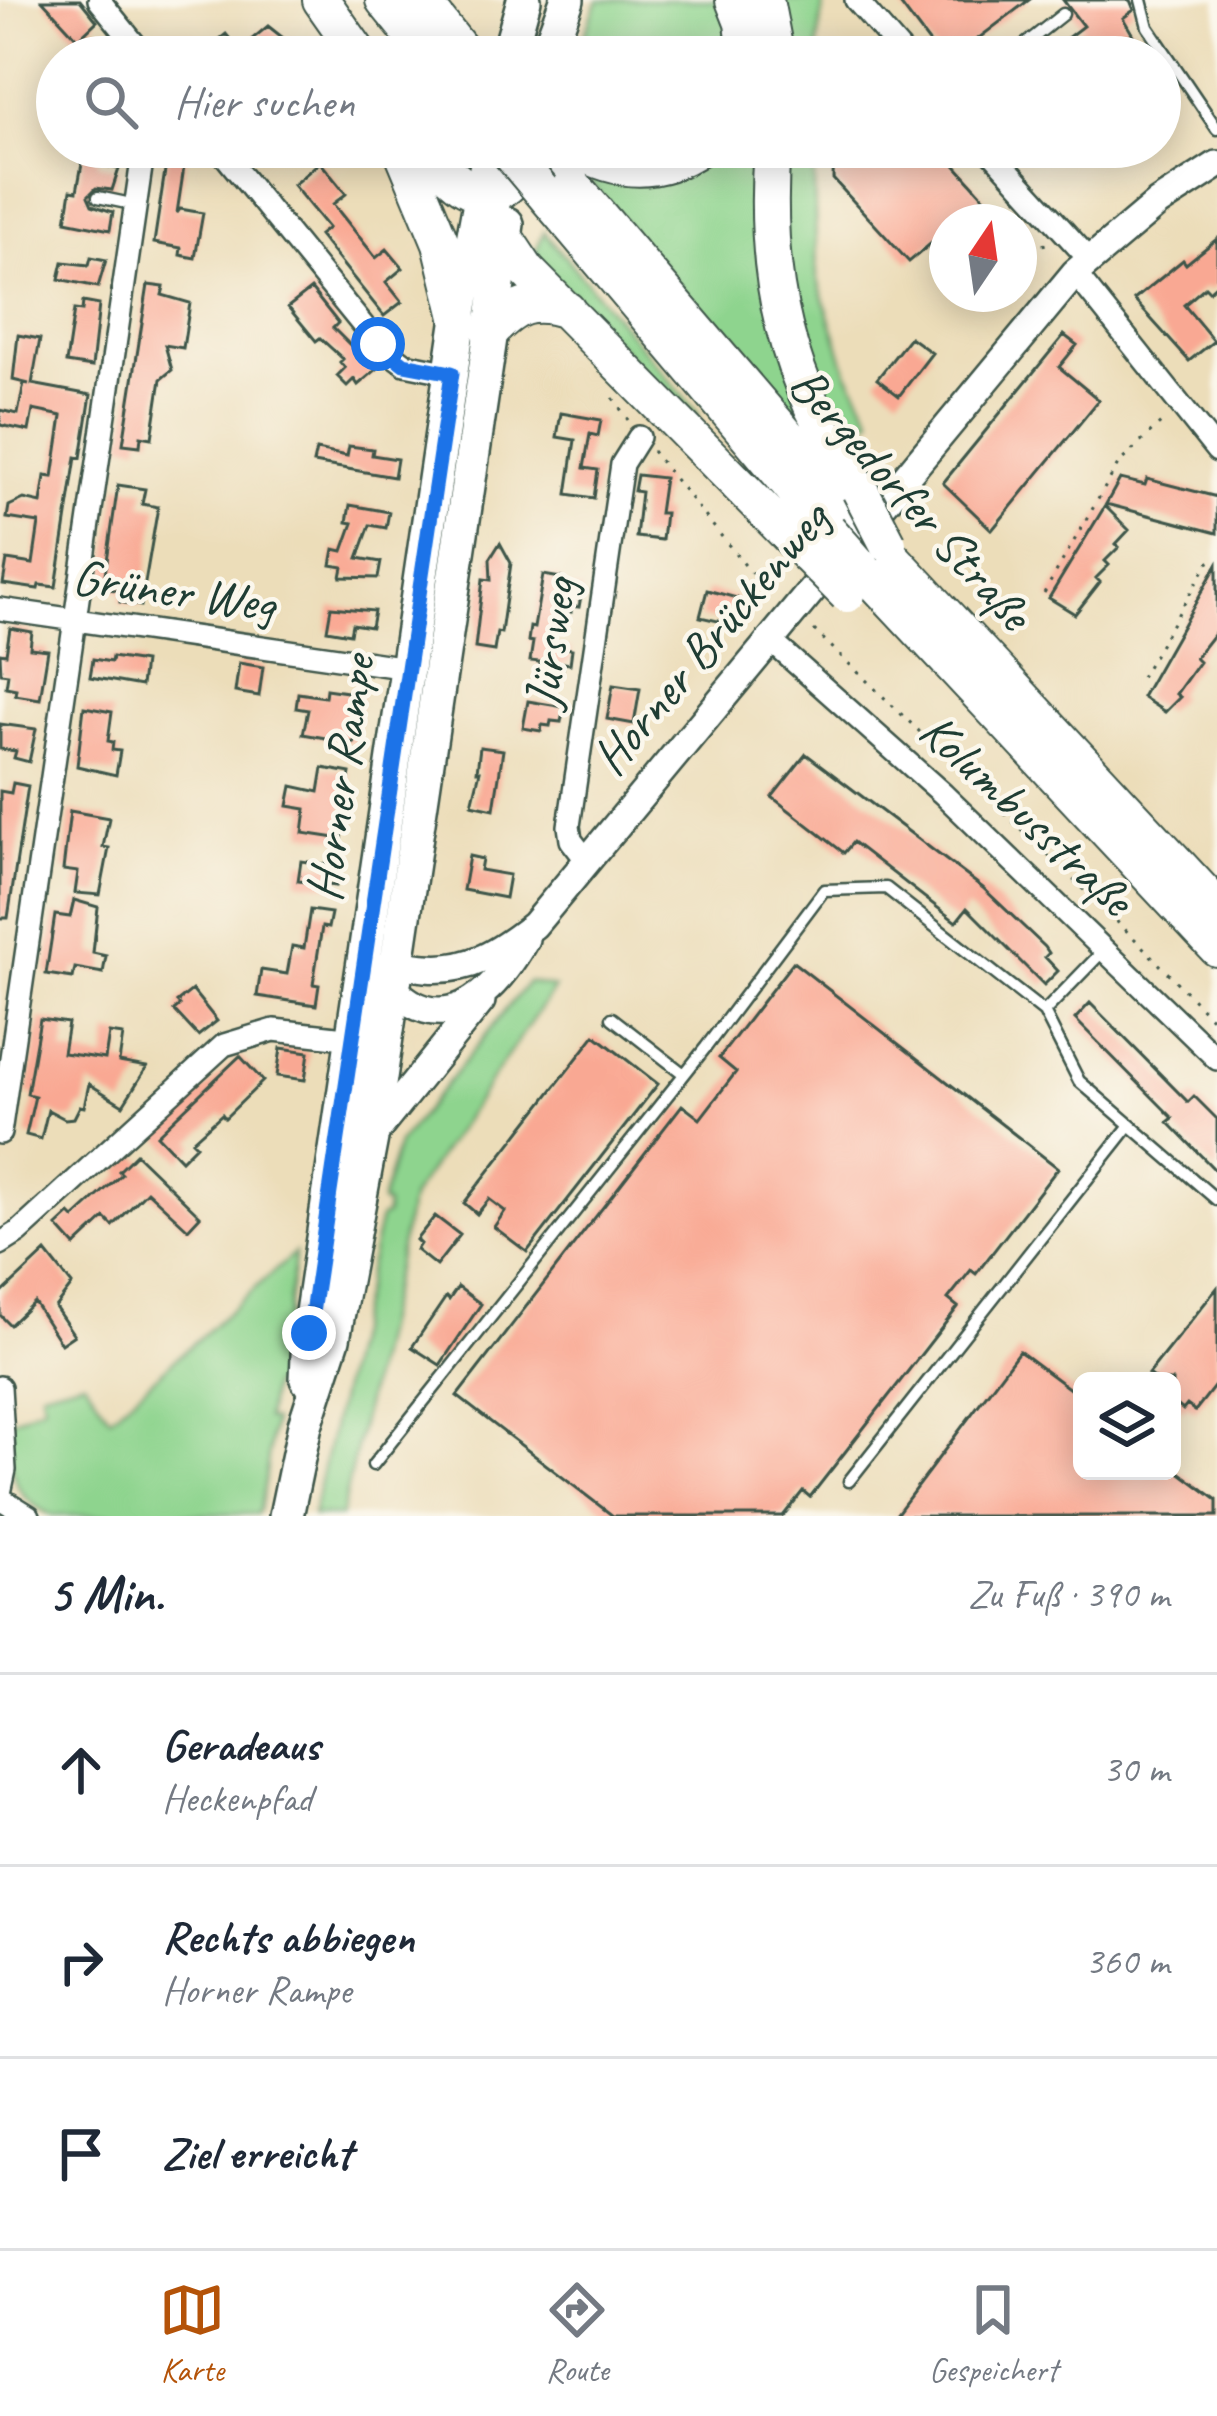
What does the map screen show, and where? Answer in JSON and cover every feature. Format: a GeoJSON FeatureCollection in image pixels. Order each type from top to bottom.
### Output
{"type":"FeatureCollection","features":[{"type":"Feature","properties":{"kind":"highway"},"geometry":{"type":"LineString","coordinates":[[321,0],[346,36]]}},
{"type":"Feature","properties":{"kind":"highway"},"geometry":{"type":"LineString","coordinates":[[384,0],[413,36]]}},
{"type":"Feature","properties":{"kind":"highway"},"geometry":{"type":"LineString","coordinates":[[734,0],[745,36]]}},
{"type":"Feature","properties":{"kind":"highway"},"geometry":{"type":"LineString","coordinates":[[765,0],[772,36]]}},
{"type":"Feature","properties":{"kind":"highway"},"geometry":{"type":"LineString","coordinates":[[427,6],[463,36]]}},
{"type":"Feature","properties":{"kind":"highway"},"geometry":{"type":"LineString","coordinates":[[410,168],[475,325],[522,304],[567,310]]}},
{"type":"Feature","properties":{"kind":"highway"},"geometry":{"type":"LineString","coordinates":[[442,168],[451,180],[482,192],[506,187],[525,168]]}},
{"type":"Feature","properties":{"kind":"highway","name":"Bergedorfer Straße"},"geometry":{"type":"LineString","coordinates":[[543,168],[836,520]]}},
{"type":"Feature","properties":{"kind":"highway"},"geometry":{"type":"LineString","coordinates":[[771,168],[768,220],[779,316],[811,409],[836,520],[876,564]]}},
{"type":"Feature","properties":{"kind":"highway"},"geometry":{"type":"LineString","coordinates":[[482,192],[527,271],[567,310],[836,520],[1034,755],[1217,948]]}},
{"type":"Feature","properties":{"kind":"highway","name":"Bergedorfer Straße"},"geometry":{"type":"LineString","coordinates":[[876,564],[1217,907]]}},
{"type":"Feature","properties":{"kind":"main road"},"geometry":{"type":"LineString","coordinates":[[498,36],[524,0]]}},
{"type":"Feature","properties":{"kind":"main road"},"geometry":{"type":"LineString","coordinates":[[554,36],[567,0]]}},
{"type":"Feature","properties":{"kind":"main road","name":"Horner Rampe"},"geometry":{"type":"LineString","coordinates":[[305,1424],[309,1333],[354,1039],[380,969],[482,392],[475,325],[486,168]]}},
{"type":"Feature","properties":{"kind":"main road","name":"Horner Rampe"},"geometry":{"type":"LineString","coordinates":[[286,1516],[305,1424],[333,1339],[371,1138],[380,969],[407,668],[452,373],[475,325],[531,168]]}},
{"type":"Feature","properties":{"kind":"main road"},"geometry":{"type":"LineString","coordinates":[[452,373],[482,392]]}},
{"type":"Feature","properties":{"kind":"street"},"geometry":{"type":"LineString","coordinates":[[99,0],[128,36]]}},
{"type":"Feature","properties":{"kind":"street"},"geometry":{"type":"LineString","coordinates":[[856,0],[888,36]]}},
{"type":"Feature","properties":{"kind":"street","name":"Horner Brückenweg"},"geometry":{"type":"LineString","coordinates":[[380,969],[475,963],[499,953],[533,926],[1078,257],[1217,165]]}},
{"type":"Feature","properties":{"kind":"street"},"geometry":{"type":"LineString","coordinates":[[0,1133],[141,168]]}},
{"type":"Feature","properties":{"kind":"street"},"geometry":{"type":"LineString","coordinates":[[235,168],[378,344],[404,364],[452,373]]}},
{"type":"Feature","properties":{"kind":"street"},"geometry":{"type":"LineString","coordinates":[[1004,168],[1078,257],[1217,451]]}},
{"type":"Feature","properties":{"kind":"street","name":"Jürsweg"},"geometry":{"type":"LineString","coordinates":[[588,862],[571,840],[569,826],[622,464],[638,437]]}},
{"type":"Feature","properties":{"kind":"street","name":"Grüner Weg"},"geometry":{"type":"LineString","coordinates":[[0,609],[407,668]]}},
{"type":"Feature","properties":{"kind":"street","name":"Kolumbusstraße"},"geometry":{"type":"LineString","coordinates":[[770,640],[943,794],[1217,1059]]}},
{"type":"Feature","properties":{"kind":"street","name":"Horner Brückenweg"},"geometry":{"type":"LineString","coordinates":[[371,1138],[508,970],[533,926]]}},
{"type":"Feature","properties":{"kind":"street"},"geometry":{"type":"LineString","coordinates":[[380,969],[420,1007],[444,1011],[489,992]]}},
{"type":"Feature","properties":{"kind":"street"},"geometry":{"type":"LineString","coordinates":[[0,1244],[224,1046],[274,1030],[354,1039]]}},
{"type":"Feature","properties":{"kind":"street"},"geometry":{"type":"LineString","coordinates":[[0,1387],[5,1470],[0,1496],[28,1516]]}},
{"type":"Feature","properties":{"kind":"lane"},"geometry":{"type":"LineString","coordinates":[[1141,0],[1154,36]]}},
{"type":"Feature","properties":{"kind":"lane"},"geometry":{"type":"LineString","coordinates":[[1035,36],[1063,14]]}},
{"type":"Feature","properties":{"kind":"lane"},"geometry":{"type":"LineString","coordinates":[[1181,76],[1217,129]]}},
{"type":"Feature","properties":{"kind":"lane"},"geometry":{"type":"LineString","coordinates":[[98,197],[136,205]]}},
{"type":"Feature","properties":{"kind":"lane"},"geometry":{"type":"LineString","coordinates":[[374,1465],[824,890],[886,888],[1044,1012],[1079,1081],[1217,1200]]}},
{"type":"Feature","properties":{"kind":"lane"},"geometry":{"type":"LineString","coordinates":[[1044,1012],[1105,949]]}},
{"type":"Feature","properties":{"kind":"lane"},"geometry":{"type":"LineString","coordinates":[[612,1018],[684,1074]]}},
{"type":"Feature","properties":{"kind":"lane"},"geometry":{"type":"LineString","coordinates":[[849,1480],[1130,1125]]}},
{"type":"Feature","properties":{"kind":"path"},"geometry":{"type":"LineString","coordinates":[[1037,251],[1078,257]]}},
{"type":"Feature","properties":{"kind":"path"},"geometry":{"type":"LineString","coordinates":[[1044,593],[1119,463],[1180,404]]}},
{"type":"Feature","properties":{"kind":"path"},"geometry":{"type":"LineString","coordinates":[[1141,676],[1208,563],[1217,558]]}},
{"type":"Feature","properties":{"kind":"path"},"geometry":{"type":"LineString","coordinates":[[814,630],[1217,1024]]}},
{"type":"Feature","properties":{"kind":"green space"},"geometry":{"type":"Polygon","coordinates":[[[598,0],[724,0],[732,36],[584,36],[598,0]]]}},
{"type":"Feature","properties":{"kind":"green space"},"geometry":{"type":"Polygon","coordinates":[[[781,0],[824,0],[819,36],[785,36],[781,0]]]}},
{"type":"Feature","properties":{"kind":"green space"},"geometry":{"type":"Polygon","coordinates":[[[578,168],[764,168],[805,426],[801,428],[578,168]]]}},
{"type":"Feature","properties":{"kind":"green space"},"geometry":{"type":"Polygon","coordinates":[[[782,168],[814,168],[817,277],[847,371],[872,418],[848,437],[797,337],[783,252],[782,168]]]}},
{"type":"Feature","properties":{"kind":"green space"},"geometry":{"type":"Polygon","coordinates":[[[544,232],[699,415],[691,420],[533,257],[544,232]]]}},
{"type":"Feature","properties":{"kind":"green space"},"geometry":{"type":"Polygon","coordinates":[[[528,982],[554,988],[411,1197],[341,1516],[312,1516],[380,1218],[386,1215],[381,1202],[398,1144],[528,982]]]}},
{"type":"Feature","properties":{"kind":"green space"},"geometry":{"type":"Polygon","coordinates":[[[295,1253],[277,1385],[271,1385],[266,1419],[273,1421],[257,1514],[53,1516],[27,1498],[14,1477],[9,1421],[43,1405],[41,1391],[84,1380],[110,1417],[295,1253]]]}},
{"type":"Feature","properties":{"kind":"building"},"geometry":{"type":"Polygon","coordinates":[[[42,0],[80,0],[97,21],[75,36],[42,0]]]}},
{"type":"Feature","properties":{"kind":"building"},"geometry":{"type":"Polygon","coordinates":[[[897,0],[1029,0],[982,36],[924,36],[897,0]]]}},
{"type":"Feature","properties":{"kind":"building"},"geometry":{"type":"Polygon","coordinates":[[[1063,0],[1130,0],[1134,10],[1123,18],[1134,36],[1070,36],[1083,26],[1063,0]]]}},
{"type":"Feature","properties":{"kind":"building"},"geometry":{"type":"Polygon","coordinates":[[[268,26],[281,36],[256,36],[268,26]]]}},
{"type":"Feature","properties":{"kind":"building"},"geometry":{"type":"Polygon","coordinates":[[[81,168],[119,169],[112,190],[96,188],[88,196],[92,205],[113,212],[110,230],[66,221],[71,190],[77,191],[81,168]]]}},
{"type":"Feature","properties":{"kind":"building"},"geometry":{"type":"Polygon","coordinates":[[[165,168],[184,168],[177,213],[180,209],[203,213],[195,258],[180,255],[181,248],[154,243],[165,168]]]}},
{"type":"Feature","properties":{"kind":"building"},"geometry":{"type":"Polygon","coordinates":[[[313,168],[325,168],[346,194],[333,204],[376,258],[387,249],[403,268],[386,282],[402,302],[384,316],[319,235],[328,228],[293,185],[313,168]]]}},
{"type":"Feature","properties":{"kind":"building"},"geometry":{"type":"Polygon","coordinates":[[[833,168],[958,168],[984,197],[976,204],[929,204],[929,245],[909,262],[833,179],[833,168]]]}},
{"type":"Feature","properties":{"kind":"building"},"geometry":{"type":"Polygon","coordinates":[[[1217,239],[1217,284],[1209,291],[1205,287],[1184,305],[1214,341],[1189,361],[1134,300],[1217,239]]]}},
{"type":"Feature","properties":{"kind":"building"},"geometry":{"type":"Polygon","coordinates":[[[91,257],[106,260],[98,287],[59,279],[63,262],[89,265],[91,257]]]}},
{"type":"Feature","properties":{"kind":"building"},"geometry":{"type":"Polygon","coordinates":[[[148,285],[164,287],[162,295],[190,303],[183,348],[165,345],[172,370],[161,379],[152,438],[141,436],[140,446],[123,444],[148,285]]]}},
{"type":"Feature","properties":{"kind":"building"},"geometry":{"type":"Polygon","coordinates":[[[311,289],[338,323],[333,328],[355,350],[358,346],[377,369],[358,385],[354,379],[347,386],[337,376],[345,368],[343,359],[320,338],[316,341],[288,307],[311,289]]]}},
{"type":"Feature","properties":{"kind":"building"},"geometry":{"type":"Polygon","coordinates":[[[83,302],[99,305],[92,367],[66,363],[74,310],[82,311],[83,302]]]}},
{"type":"Feature","properties":{"kind":"building"},"geometry":{"type":"Polygon","coordinates":[[[18,335],[40,339],[32,384],[91,395],[81,458],[76,457],[56,587],[3,584],[7,560],[33,564],[39,523],[7,518],[9,506],[24,499],[41,503],[45,476],[53,477],[62,416],[33,410],[29,431],[0,425],[0,410],[18,414],[24,383],[29,384],[13,380],[18,335]]]}},
{"type":"Feature","properties":{"kind":"building"},"geometry":{"type":"Polygon","coordinates":[[[1064,335],[1077,345],[1059,367],[1099,400],[992,530],[943,483],[1064,335]]]}},
{"type":"Feature","properties":{"kind":"building"},"geometry":{"type":"Polygon","coordinates":[[[910,337],[932,353],[899,396],[877,379],[910,337]]]}},
{"type":"Feature","properties":{"kind":"building"},"geometry":{"type":"Polygon","coordinates":[[[561,413],[601,420],[598,436],[590,434],[584,468],[598,470],[594,498],[567,494],[575,440],[557,437],[561,413]]]}},
{"type":"Feature","properties":{"kind":"building"},"geometry":{"type":"Polygon","coordinates":[[[349,446],[397,459],[394,477],[313,463],[316,450],[347,456],[349,446]]]}},
{"type":"Feature","properties":{"kind":"building"},"geometry":{"type":"Polygon","coordinates":[[[637,475],[664,478],[659,513],[665,513],[662,540],[636,537],[641,492],[634,491],[637,475]]]}},
{"type":"Feature","properties":{"kind":"building"},"geometry":{"type":"Polygon","coordinates":[[[1120,479],[1145,485],[1147,479],[1217,497],[1217,533],[1106,504],[1120,479]]]}},
{"type":"Feature","properties":{"kind":"building"},"geometry":{"type":"Polygon","coordinates":[[[118,485],[145,489],[142,504],[158,507],[141,606],[120,602],[122,591],[103,588],[118,485]]]}},
{"type":"Feature","properties":{"kind":"building"},"geometry":{"type":"Polygon","coordinates":[[[350,505],[389,512],[386,528],[370,525],[358,558],[381,562],[378,578],[341,577],[343,567],[331,565],[334,549],[343,551],[353,523],[347,522],[350,505]]]}},
{"type":"Feature","properties":{"kind":"building"},"geometry":{"type":"Polygon","coordinates":[[[1105,506],[1129,530],[1105,561],[1109,565],[1096,578],[1100,582],[1075,614],[1049,598],[1105,506]]]}},
{"type":"Feature","properties":{"kind":"building"},"geometry":{"type":"Polygon","coordinates":[[[500,543],[511,563],[494,651],[475,648],[483,579],[491,580],[490,559],[500,543]]]}},
{"type":"Feature","properties":{"kind":"building"},"geometry":{"type":"Polygon","coordinates":[[[1217,565],[1217,630],[1195,658],[1199,662],[1176,694],[1180,697],[1165,712],[1142,697],[1217,565]]]}},
{"type":"Feature","properties":{"kind":"building"},"geometry":{"type":"Polygon","coordinates":[[[543,575],[561,578],[560,587],[582,590],[579,607],[571,606],[571,612],[556,610],[551,646],[572,649],[570,664],[564,663],[562,673],[539,669],[540,662],[530,661],[530,627],[534,628],[543,575]]]}},
{"type":"Feature","properties":{"kind":"building"},"geometry":{"type":"Polygon","coordinates":[[[707,590],[737,598],[731,624],[700,617],[707,590]]]}},
{"type":"Feature","properties":{"kind":"building"},"geometry":{"type":"Polygon","coordinates":[[[331,607],[374,611],[371,627],[352,624],[350,634],[327,630],[331,607]]]}},
{"type":"Feature","properties":{"kind":"building"},"geometry":{"type":"Polygon","coordinates":[[[10,628],[32,632],[30,648],[48,650],[40,699],[15,695],[16,689],[6,687],[8,674],[1,673],[0,653],[6,654],[10,628]]]}},
{"type":"Feature","properties":{"kind":"building"},"geometry":{"type":"Polygon","coordinates":[[[112,657],[144,662],[141,686],[90,677],[93,659],[111,662],[112,657]]]}},
{"type":"Feature","properties":{"kind":"building"},"geometry":{"type":"Polygon","coordinates":[[[239,663],[263,667],[259,696],[235,692],[239,663]]]}},
{"type":"Feature","properties":{"kind":"building"},"geometry":{"type":"Polygon","coordinates":[[[613,685],[640,689],[634,724],[607,719],[613,685]]]}},
{"type":"Feature","properties":{"kind":"building"},"geometry":{"type":"Polygon","coordinates":[[[326,689],[361,694],[354,743],[303,734],[308,710],[296,708],[298,693],[325,697],[326,689]]]}},
{"type":"Feature","properties":{"kind":"building"},"geometry":{"type":"Polygon","coordinates":[[[528,701],[564,707],[561,722],[542,725],[541,731],[523,728],[528,701]]]}},
{"type":"Feature","properties":{"kind":"building"},"geometry":{"type":"Polygon","coordinates":[[[84,707],[112,712],[108,741],[113,742],[112,750],[120,751],[116,775],[77,766],[84,707]]]}},
{"type":"Feature","properties":{"kind":"building"},"geometry":{"type":"Polygon","coordinates":[[[0,724],[36,729],[29,762],[14,758],[16,751],[0,749],[0,724]]]}},
{"type":"Feature","properties":{"kind":"building"},"geometry":{"type":"Polygon","coordinates":[[[480,747],[503,750],[494,809],[472,804],[480,747]]]}},
{"type":"Feature","properties":{"kind":"building"},"geometry":{"type":"Polygon","coordinates":[[[806,754],[983,888],[1045,947],[1049,953],[1045,957],[1058,971],[1044,985],[967,908],[956,922],[853,842],[844,853],[772,797],[806,754]]]}},
{"type":"Feature","properties":{"kind":"building"},"geometry":{"type":"Polygon","coordinates":[[[323,768],[350,773],[342,839],[303,833],[306,809],[288,806],[292,786],[319,792],[323,768]]]}},
{"type":"Feature","properties":{"kind":"building"},"geometry":{"type":"Polygon","coordinates":[[[13,783],[28,786],[8,918],[0,918],[0,791],[11,793],[13,783]]]}},
{"type":"Feature","properties":{"kind":"building"},"geometry":{"type":"Polygon","coordinates":[[[70,811],[109,818],[100,895],[75,893],[78,872],[63,870],[70,811]]]}},
{"type":"Feature","properties":{"kind":"building"},"geometry":{"type":"Polygon","coordinates":[[[469,856],[482,859],[480,870],[509,875],[505,898],[463,890],[469,856]]]}},
{"type":"Feature","properties":{"kind":"building"},"geometry":{"type":"Polygon","coordinates":[[[301,861],[338,866],[336,886],[298,881],[301,861]]]}},
{"type":"Feature","properties":{"kind":"building"},"geometry":{"type":"Polygon","coordinates":[[[74,900],[98,907],[93,953],[106,956],[103,973],[75,968],[73,978],[46,974],[55,915],[70,917],[74,900]]]}},
{"type":"Feature","properties":{"kind":"building"},"geometry":{"type":"Polygon","coordinates":[[[310,910],[331,913],[328,928],[322,927],[313,984],[319,985],[316,1005],[257,996],[261,970],[287,974],[292,946],[304,948],[310,910]]]}},
{"type":"Feature","properties":{"kind":"building"},"geometry":{"type":"Polygon","coordinates":[[[793,962],[1058,1168],[976,1274],[971,1270],[948,1299],[958,1307],[810,1497],[803,1491],[783,1516],[613,1516],[457,1396],[682,1105],[700,1119],[736,1072],[719,1058],[793,962]]]}},
{"type":"Feature","properties":{"kind":"building"},"geometry":{"type":"Polygon","coordinates":[[[192,990],[217,1021],[198,1036],[174,1010],[192,990]]]}},
{"type":"Feature","properties":{"kind":"building"},"geometry":{"type":"Polygon","coordinates":[[[1090,1003],[1188,1102],[1194,1096],[1217,1119],[1217,1172],[1168,1122],[1173,1118],[1075,1019],[1090,1003]]]}},
{"type":"Feature","properties":{"kind":"building"},"geometry":{"type":"Polygon","coordinates":[[[40,1019],[68,1023],[63,1053],[105,1059],[109,1033],[123,1035],[119,1062],[147,1067],[123,1105],[89,1084],[84,1107],[80,1106],[74,1118],[65,1119],[48,1110],[41,1139],[26,1135],[35,1096],[27,1094],[40,1019]]]}},
{"type":"Feature","properties":{"kind":"building"},"geometry":{"type":"Polygon","coordinates":[[[595,1035],[658,1084],[527,1252],[494,1227],[505,1211],[489,1199],[477,1214],[464,1203],[595,1035]]]}},
{"type":"Feature","properties":{"kind":"building"},"geometry":{"type":"Polygon","coordinates":[[[281,1048],[309,1052],[305,1080],[277,1076],[281,1048]]]}},
{"type":"Feature","properties":{"kind":"building"},"geometry":{"type":"Polygon","coordinates":[[[240,1056],[263,1081],[225,1118],[222,1114],[192,1141],[196,1145],[181,1160],[157,1135],[240,1056]]]}},
{"type":"Feature","properties":{"kind":"building"},"geometry":{"type":"Polygon","coordinates":[[[136,1154],[200,1216],[188,1229],[147,1191],[113,1226],[105,1218],[75,1246],[57,1226],[70,1214],[74,1218],[122,1174],[119,1171],[136,1154]]]}},
{"type":"Feature","properties":{"kind":"building"},"geometry":{"type":"Polygon","coordinates":[[[435,1216],[460,1235],[436,1266],[416,1250],[420,1244],[416,1240],[435,1216]]]}},
{"type":"Feature","properties":{"kind":"building"},"geometry":{"type":"Polygon","coordinates":[[[46,1252],[72,1285],[55,1307],[74,1335],[61,1344],[34,1302],[10,1325],[0,1315],[0,1295],[46,1252]]]}},
{"type":"Feature","properties":{"kind":"building"},"geometry":{"type":"Polygon","coordinates":[[[458,1287],[481,1304],[440,1365],[412,1347],[458,1287]]]}},
{"type":"Feature","properties":{"kind":"building"},"geometry":{"type":"Polygon","coordinates":[[[1217,1288],[1217,1383],[1195,1411],[1187,1405],[1181,1408],[1181,1372],[1150,1372],[1217,1288]]]}},
{"type":"Feature","properties":{"kind":"building"},"geometry":{"type":"Polygon","coordinates":[[[1019,1351],[1073,1391],[1073,1480],[1181,1480],[1181,1473],[1217,1500],[1217,1516],[895,1516],[1019,1351]]]}},
{"type":"Feature","properties":{"kind":"route"},"geometry":{"type":"LineString","coordinates":[[309,1333],[452,373],[404,364],[378,344]]}}]}
